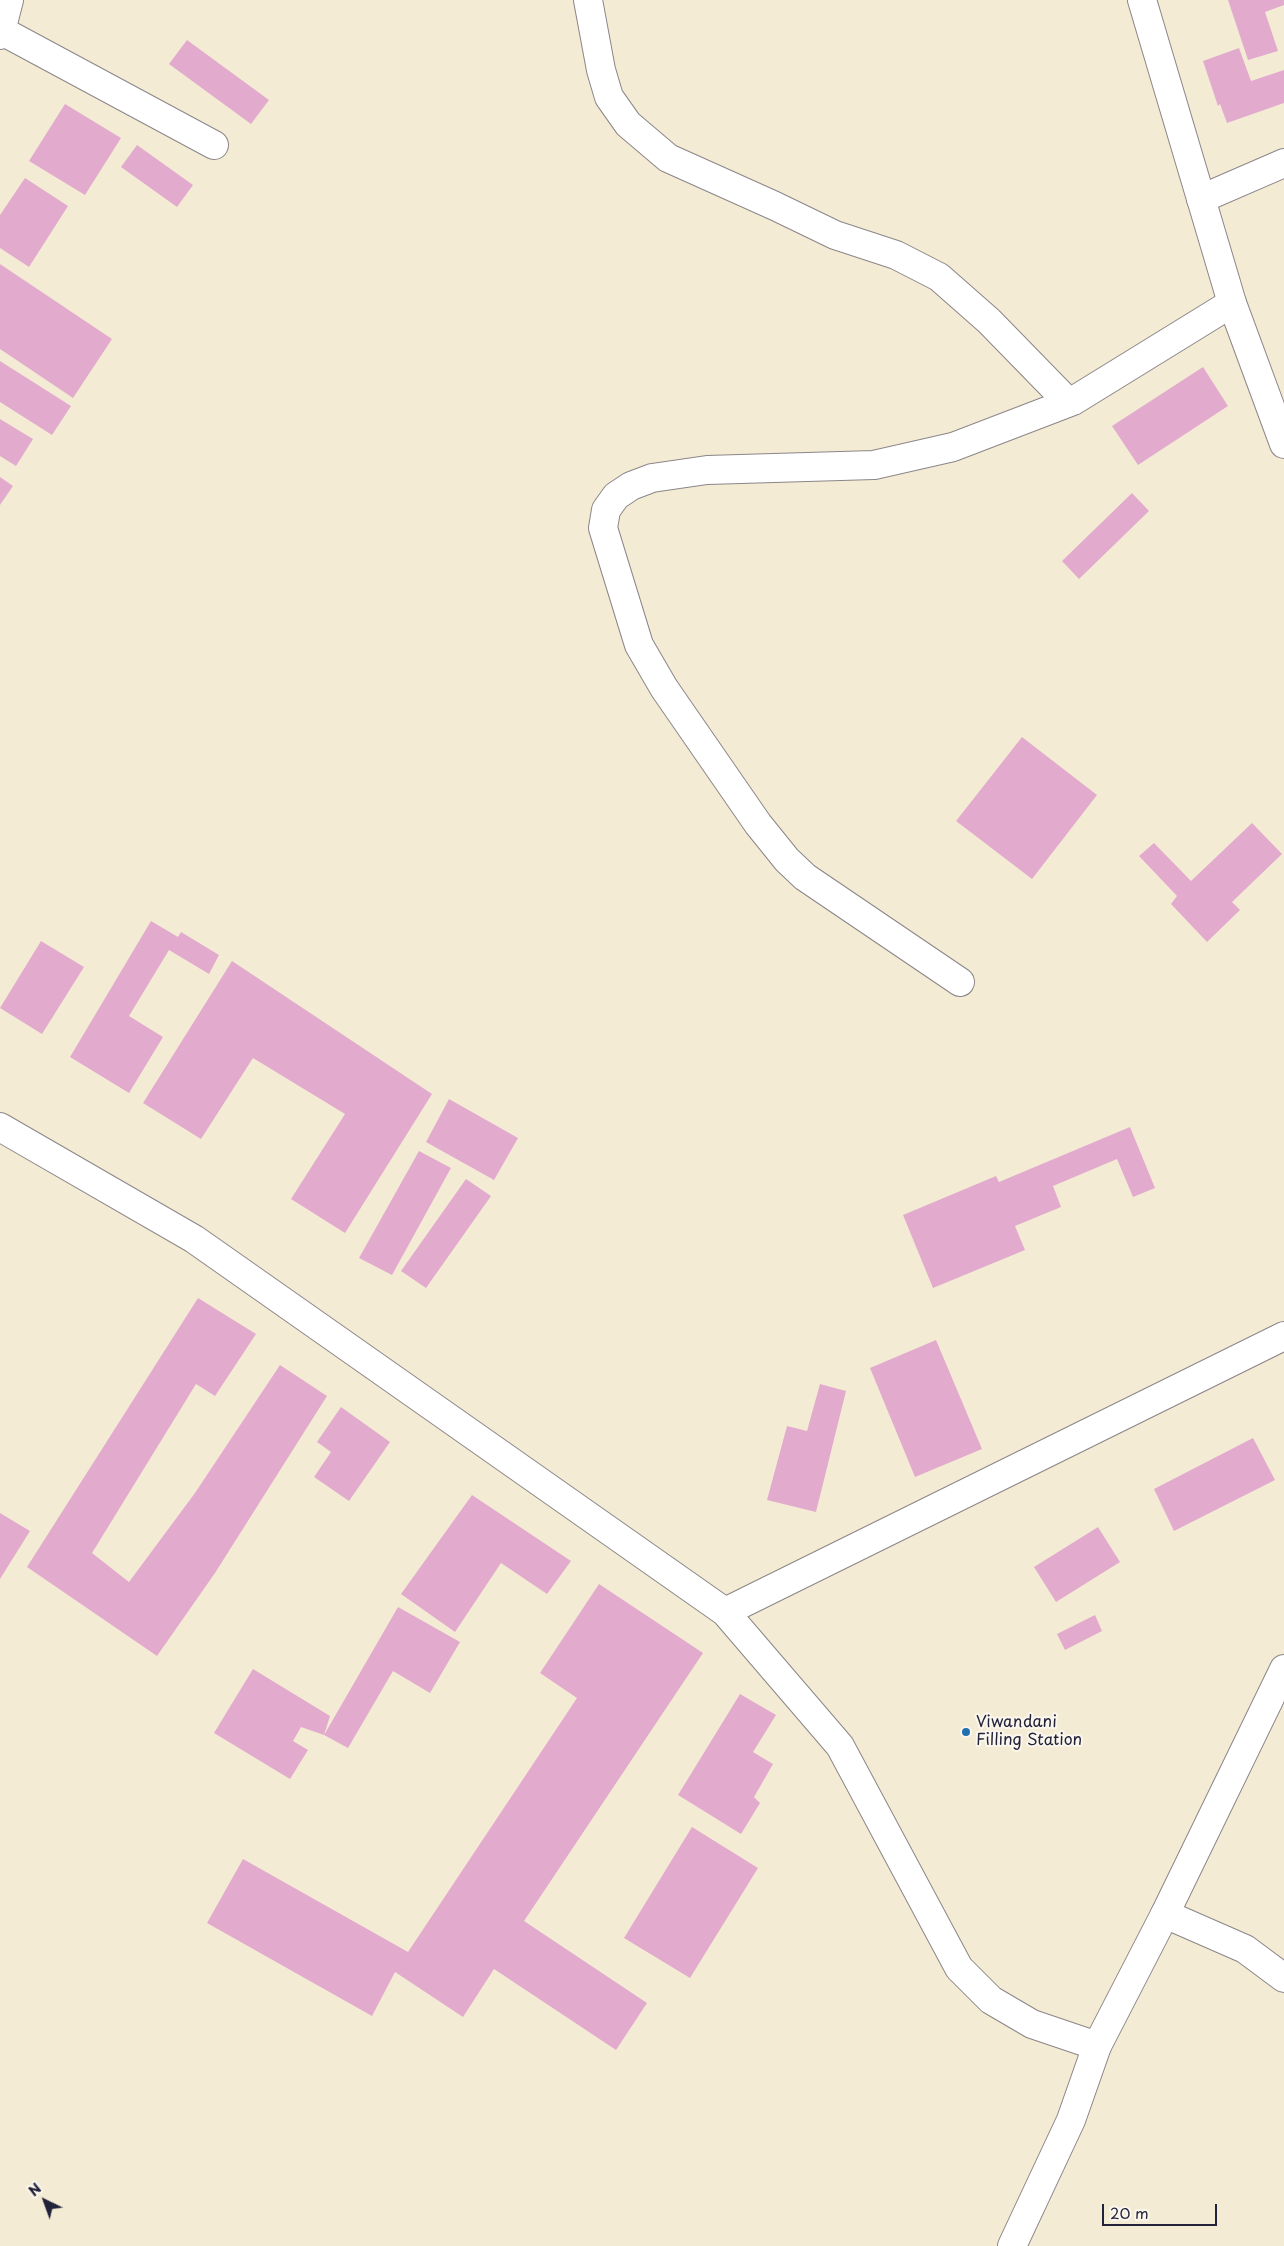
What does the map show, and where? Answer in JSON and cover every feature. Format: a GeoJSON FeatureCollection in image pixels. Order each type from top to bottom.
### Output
{"type":"FeatureCollection","features":[{"type":"Feature","properties":{"kind":"street"},"geometry":{"type":"LineString","coordinates":[[9,0],[1,33],[214,145]]}},
{"type":"Feature","properties":{"kind":"street"},"geometry":{"type":"LineString","coordinates":[[588,0],[601,70],[609,97],[628,124],[661,153],[668,158],[835,235],[896,256],[939,277],[989,321],[1068,402]]}},
{"type":"Feature","properties":{"kind":"street"},"geometry":{"type":"LineString","coordinates":[[1142,0],[1232,302],[1282,433]]}},
{"type":"Feature","properties":{"kind":"street"},"geometry":{"type":"LineString","coordinates":[[1201,199],[1284,163]]}},
{"type":"Feature","properties":{"kind":"street"},"geometry":{"type":"LineString","coordinates":[[960,982],[805,877],[787,860],[758,824],[664,688],[639,645],[603,528],[606,510],[616,496],[631,486],[652,478],[707,470],[874,465],[953,447],[1068,402],[1232,302]]}},
{"type":"Feature","properties":{"kind":"street"},"geometry":{"type":"LineString","coordinates":[[0,1127],[194,1240],[725,1612],[840,1746],[959,1968],[990,2000],[1032,2024],[1097,2046]]}},
{"type":"Feature","properties":{"kind":"street"},"geometry":{"type":"LineString","coordinates":[[725,1612],[1284,1336]]}},
{"type":"Feature","properties":{"kind":"street"},"geometry":{"type":"LineString","coordinates":[[1012,2246],[1071,2120],[1097,2046],[1165,1914],[1284,1669]]}},
{"type":"Feature","properties":{"kind":"street"},"geometry":{"type":"LineString","coordinates":[[1165,1914],[1245,1949],[1284,1978]]}},
{"type":"Feature","properties":{"kind":"building"},"geometry":{"type":"Polygon","coordinates":[[[1228,0],[1284,0],[1284,5],[1265,12],[1278,51],[1248,60],[1228,0]]]}},
{"type":"Feature","properties":{"kind":"building"},"geometry":{"type":"Polygon","coordinates":[[[187,40],[269,100],[251,124],[169,64],[187,40]]]}},
{"type":"Feature","properties":{"kind":"building"},"geometry":{"type":"Polygon","coordinates":[[[1239,48],[1251,81],[1284,70],[1284,103],[1227,123],[1220,104],[1218,106],[1203,61],[1239,48]]]}},
{"type":"Feature","properties":{"kind":"building"},"geometry":{"type":"Polygon","coordinates":[[[65,104],[121,138],[85,195],[29,161],[65,104]]]}},
{"type":"Feature","properties":{"kind":"building"},"geometry":{"type":"Polygon","coordinates":[[[137,145],[193,185],[177,207],[121,167],[137,145]]]}},
{"type":"Feature","properties":{"kind":"building"},"geometry":{"type":"Polygon","coordinates":[[[25,178],[68,206],[29,267],[0,248],[0,215],[25,178]]]}},
{"type":"Feature","properties":{"kind":"building"},"geometry":{"type":"Polygon","coordinates":[[[0,264],[112,339],[73,398],[0,349],[0,264]]]}},
{"type":"Feature","properties":{"kind":"building"},"geometry":{"type":"Polygon","coordinates":[[[0,361],[71,406],[52,435],[0,402],[0,361]]]}},
{"type":"Feature","properties":{"kind":"building"},"geometry":{"type":"Polygon","coordinates":[[[1203,367],[1228,406],[1138,465],[1112,426],[1203,367]]]}},
{"type":"Feature","properties":{"kind":"building"},"geometry":{"type":"Polygon","coordinates":[[[0,419],[33,439],[16,466],[0,456],[0,419]]]}},
{"type":"Feature","properties":{"kind":"building"},"geometry":{"type":"Polygon","coordinates":[[[0,477],[13,486],[0,505],[0,477]]]}},
{"type":"Feature","properties":{"kind":"building"},"geometry":{"type":"Polygon","coordinates":[[[1132,493],[1149,511],[1079,579],[1062,561],[1132,493]]]}},
{"type":"Feature","properties":{"kind":"building"},"geometry":{"type":"Polygon","coordinates":[[[1022,737],[1097,795],[1032,879],[956,821],[1022,737]]]}},
{"type":"Feature","properties":{"kind":"building"},"geometry":{"type":"Polygon","coordinates":[[[1252,823],[1282,854],[1232,902],[1240,910],[1207,942],[1171,904],[1177,896],[1139,856],[1154,843],[1191,881],[1252,823]]]}},
{"type":"Feature","properties":{"kind":"building"},"geometry":{"type":"Polygon","coordinates":[[[151,921],[178,937],[181,932],[219,955],[209,974],[169,950],[129,1016],[163,1037],[129,1093],[70,1057],[151,921]]]}},
{"type":"Feature","properties":{"kind":"building"},"geometry":{"type":"Polygon","coordinates":[[[41,941],[84,967],[42,1034],[0,1008],[41,941]]]}},
{"type":"Feature","properties":{"kind":"building"},"geometry":{"type":"Polygon","coordinates":[[[232,961],[432,1094],[345,1233],[291,1199],[345,1114],[253,1058],[201,1139],[143,1103],[232,961]]]}},
{"type":"Feature","properties":{"kind":"building"},"geometry":{"type":"Polygon","coordinates":[[[449,1099],[518,1138],[494,1180],[426,1142],[449,1099]]]}},
{"type":"Feature","properties":{"kind":"building"},"geometry":{"type":"Polygon","coordinates":[[[1130,1127],[1155,1188],[1133,1197],[1117,1159],[1053,1186],[1061,1207],[1015,1226],[1025,1250],[933,1288],[903,1215],[996,1176],[999,1182],[1130,1127]]]}},
{"type":"Feature","properties":{"kind":"building"},"geometry":{"type":"Polygon","coordinates":[[[419,1151],[451,1168],[392,1275],[359,1258],[419,1151]]]}},
{"type":"Feature","properties":{"kind":"building"},"geometry":{"type":"Polygon","coordinates":[[[466,1179],[491,1196],[426,1288],[401,1271],[466,1179]]]}},
{"type":"Feature","properties":{"kind":"building"},"geometry":{"type":"Polygon","coordinates":[[[198,1298],[256,1334],[215,1396],[196,1384],[92,1553],[129,1582],[195,1493],[280,1365],[327,1396],[215,1573],[157,1656],[27,1567],[198,1298]]]}},
{"type":"Feature","properties":{"kind":"building"},"geometry":{"type":"Polygon","coordinates":[[[936,1340],[982,1449],[915,1477],[870,1368],[936,1340]]]}},
{"type":"Feature","properties":{"kind":"building"},"geometry":{"type":"Polygon","coordinates":[[[820,1384],[846,1391],[816,1512],[767,1500],[787,1426],[807,1431],[820,1384]]]}},
{"type":"Feature","properties":{"kind":"building"},"geometry":{"type":"Polygon","coordinates":[[[341,1407],[390,1442],[349,1501],[314,1477],[331,1452],[317,1442],[341,1407]]]}},
{"type":"Feature","properties":{"kind":"building"},"geometry":{"type":"Polygon","coordinates":[[[1253,1438],[1275,1480],[1174,1531],[1154,1489],[1253,1438]]]}},
{"type":"Feature","properties":{"kind":"building"},"geometry":{"type":"Polygon","coordinates":[[[472,1495],[571,1561],[547,1594],[501,1563],[455,1632],[401,1594],[472,1495]]]}},
{"type":"Feature","properties":{"kind":"building"},"geometry":{"type":"Polygon","coordinates":[[[0,1513],[30,1531],[0,1579],[0,1513]]]}},
{"type":"Feature","properties":{"kind":"building"},"geometry":{"type":"Polygon","coordinates":[[[1098,1527],[1120,1562],[1056,1602],[1034,1567],[1098,1527]]]}},
{"type":"Feature","properties":{"kind":"building"},"geometry":{"type":"Polygon","coordinates":[[[599,1584],[703,1653],[524,1921],[647,2003],[616,2050],[494,1969],[463,2017],[395,1972],[372,2016],[207,1923],[243,1859],[408,1952],[577,1698],[540,1673],[599,1584]]]}},
{"type":"Feature","properties":{"kind":"building"},"geometry":{"type":"Polygon","coordinates":[[[398,1607],[460,1642],[430,1693],[393,1671],[348,1748],[324,1735],[398,1607]]]}},
{"type":"Feature","properties":{"kind":"building"},"geometry":{"type":"Polygon","coordinates":[[[1095,1615],[1102,1631],[1065,1650],[1057,1634],[1095,1615]]]}},
{"type":"Feature","properties":{"kind":"building"},"geometry":{"type":"Polygon","coordinates":[[[253,1669],[330,1716],[324,1735],[301,1727],[293,1741],[308,1750],[290,1779],[214,1733],[253,1669]]]}},
{"type":"Feature","properties":{"kind":"building"},"geometry":{"type":"Polygon","coordinates":[[[740,1694],[776,1715],[753,1752],[773,1764],[754,1797],[760,1803],[741,1834],[678,1795],[740,1694]]]}},
{"type":"Feature","properties":{"kind":"building"},"geometry":{"type":"Polygon","coordinates":[[[692,1827],[758,1868],[690,1978],[624,1938],[692,1827]]]}},
{"type":"Feature","properties":{"kind":"place","name":"Viwandani Filling Station"},"geometry":{"type":"Point","coordinates":[966,1732]}}]}
